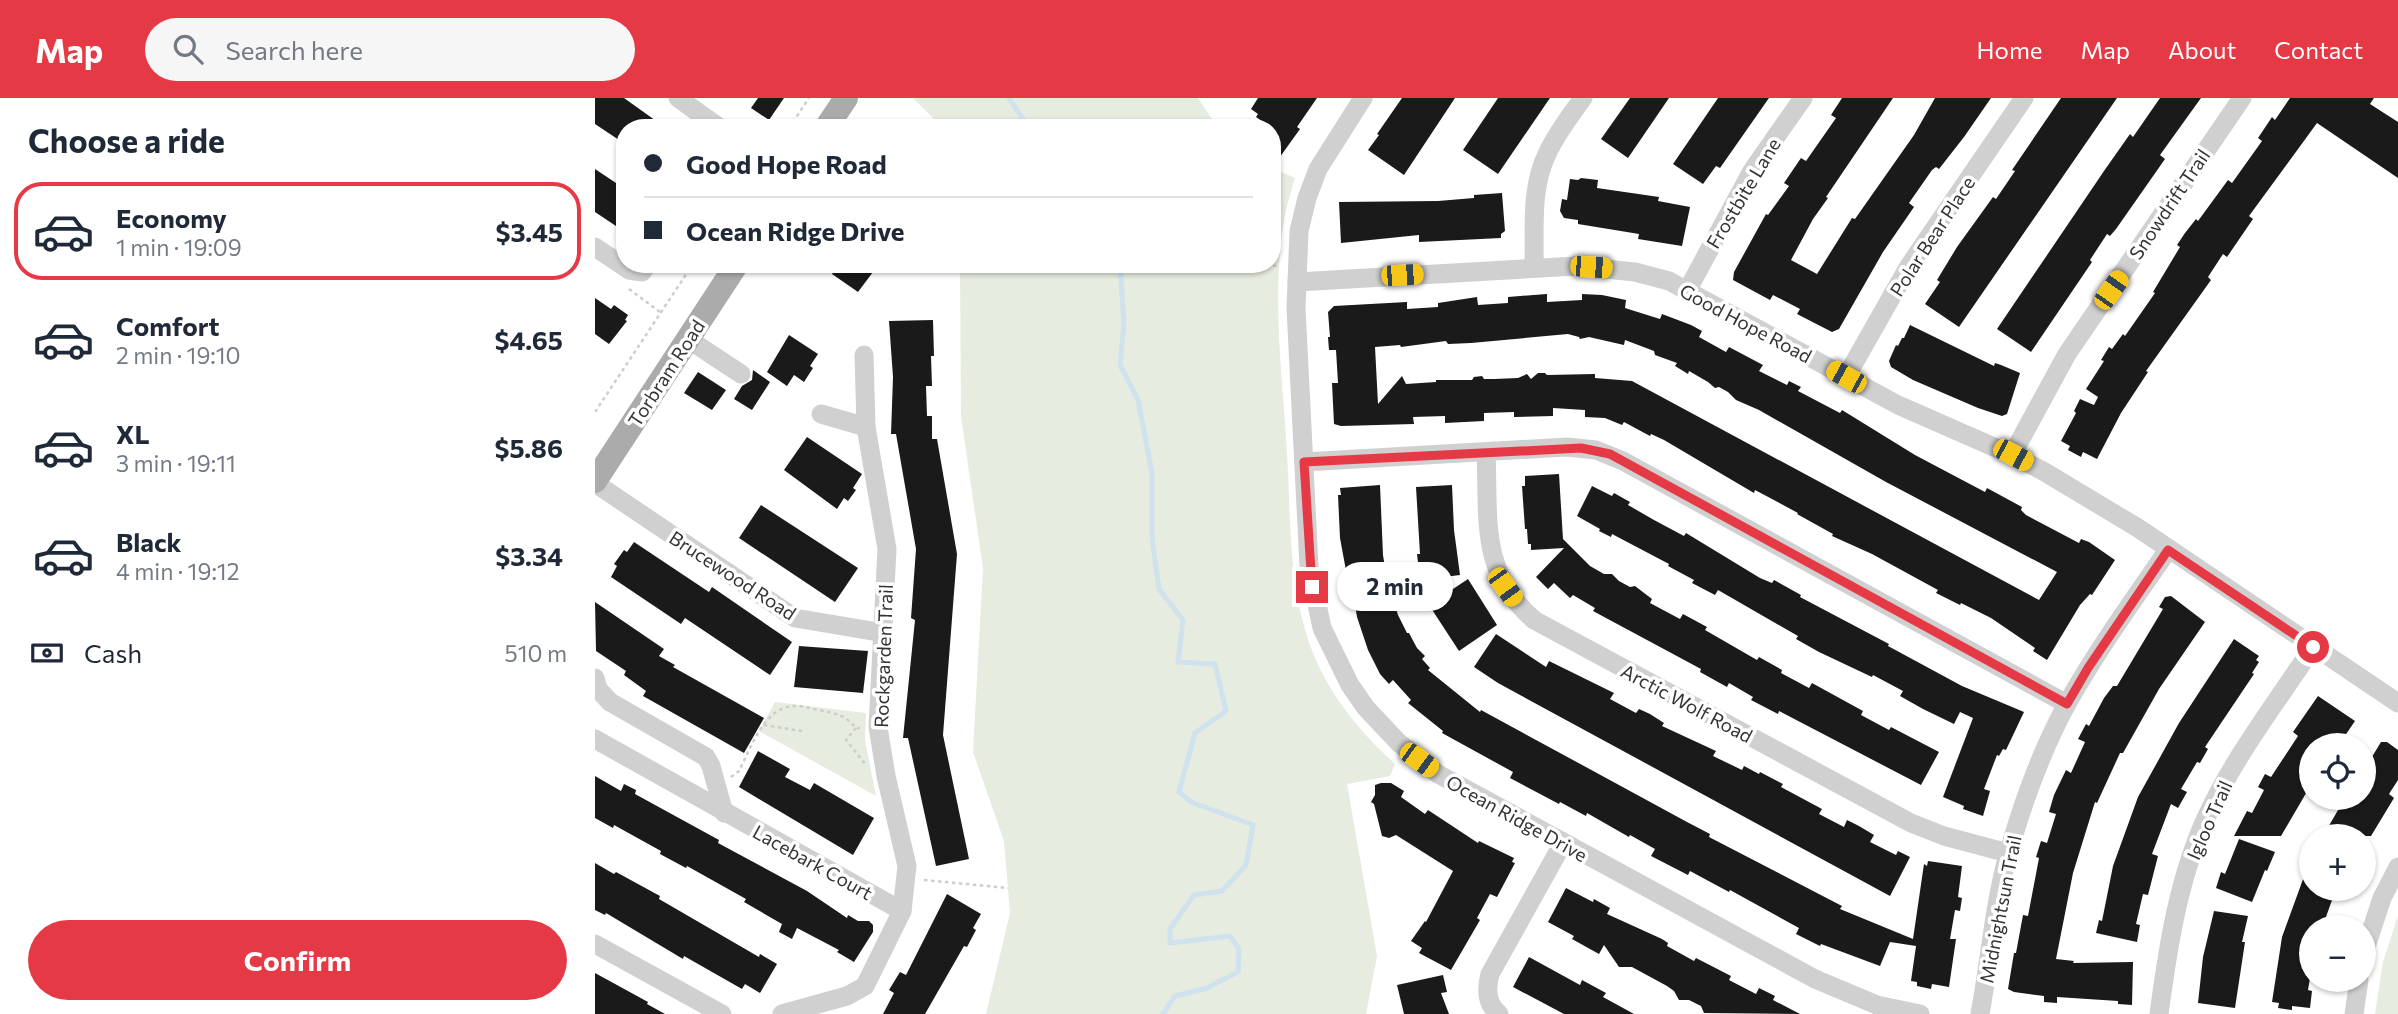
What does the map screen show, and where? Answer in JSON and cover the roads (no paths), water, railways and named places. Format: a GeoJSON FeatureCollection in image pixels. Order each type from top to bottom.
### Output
{"type":"FeatureCollection","features":[{"type":"Feature","properties":{"kind":"main road"},"geometry":{"type":"LineString","coordinates":[[832,119],[846,98]]}},
{"type":"Feature","properties":{"kind":"main road","name":"Torbram Road"},"geometry":{"type":"LineString","coordinates":[[595,482],[731,273]]}},
{"type":"Feature","properties":{"kind":"street"},"geometry":{"type":"LineString","coordinates":[[678,98],[707,119]]}},
{"type":"Feature","properties":{"kind":"street","name":"Ocean Ridge Drive"},"geometry":{"type":"LineString","coordinates":[[1363,98],[1318,169],[1307,198],[1299,231],[1297,282],[1312,587],[1322,628],[1350,685],[1381,724],[1438,774],[1815,979],[1877,1004],[1920,1014]]}},
{"type":"Feature","properties":{"kind":"street"},"geometry":{"type":"LineString","coordinates":[[1534,268],[1536,192],[1540,173],[1557,135],[1583,98]]}},
{"type":"Feature","properties":{"kind":"street","name":"Frostbite Lane"},"geometry":{"type":"LineString","coordinates":[[1687,290],[1752,171],[1803,98]]}},
{"type":"Feature","properties":{"kind":"street","name":"Polar Bear Place"},"geometry":{"type":"LineString","coordinates":[[1846,377],[1909,267],[2024,98]]}},
{"type":"Feature","properties":{"kind":"street","name":"Snowdrift Trail"},"geometry":{"type":"LineString","coordinates":[[2013,455],[2067,354],[2242,98]]}},
{"type":"Feature","properties":{"kind":"street"},"geometry":{"type":"LineString","coordinates":[[595,247],[616,257]]}},
{"type":"Feature","properties":{"kind":"street","name":"Good Hope Road"},"geometry":{"type":"LineString","coordinates":[[1297,282],[1576,266],[1635,272],[1669,281],[1898,405],[2013,455],[2103,506],[2398,703]]}},
{"type":"Feature","properties":{"kind":"street"},"geometry":{"type":"LineString","coordinates":[[688,339],[741,374]]}},
{"type":"Feature","properties":{"kind":"street","name":"Rockgarden Trail"},"geometry":{"type":"LineString","coordinates":[[782,1014],[847,996],[865,986],[902,911],[907,866],[886,776],[878,727],[887,549],[866,427],[864,355]]}},
{"type":"Feature","properties":{"kind":"street"},"geometry":{"type":"LineString","coordinates":[[821,414],[866,427]]}},
{"type":"Feature","properties":{"kind":"street"},"geometry":{"type":"LineString","coordinates":[[1304,462],[1567,447],[1610,454],[2067,704]]}},
{"type":"Feature","properties":{"kind":"street","name":"Arctic Wolf Road"},"geometry":{"type":"LineString","coordinates":[[1486,452],[1490,543],[1494,560],[1514,601],[1534,620],[1910,823],[1944,836],[2008,853]]}},
{"type":"Feature","properties":{"kind":"street","name":"Brucewood Road"},"geometry":{"type":"LineString","coordinates":[[595,482],[795,618],[884,633]]}},
{"type":"Feature","properties":{"kind":"street","name":"Midnightsun Trail"},"geometry":{"type":"LineString","coordinates":[[1980,1014],[2008,853],[2041,757],[2088,668],[2168,550]]}},
{"type":"Feature","properties":{"kind":"street","name":"Igloo Trail"},"geometry":{"type":"LineString","coordinates":[[2159,1014],[2176,911],[2206,820],[2236,763],[2313,647]]}},
{"type":"Feature","properties":{"kind":"street"},"geometry":{"type":"LineString","coordinates":[[595,678],[598,689],[610,702],[706,757],[724,813]]}},
{"type":"Feature","properties":{"kind":"street","name":"Lacebark Court"},"geometry":{"type":"LineString","coordinates":[[595,739],[902,911]]}},
{"type":"Feature","properties":{"kind":"street"},"geometry":{"type":"LineString","coordinates":[[1499,1014],[1488,999],[1490,974],[1563,843]]}},
{"type":"Feature","properties":{"kind":"street"},"geometry":{"type":"LineString","coordinates":[[2376,916],[2398,867]]}},
{"type":"Feature","properties":{"kind":"street"},"geometry":{"type":"LineString","coordinates":[[595,944],[722,1014]]}},
{"type":"Feature","properties":{"kind":"street"},"geometry":{"type":"LineString","coordinates":[[2354,1014],[2357,992]]}},
{"type":"Feature","properties":{"kind":"waterway"},"geometry":{"type":"LineString","coordinates":[[1009,98],[1023,119]]}},
{"type":"Feature","properties":{"kind":"waterway"},"geometry":{"type":"LineString","coordinates":[[1121,273],[1124,323],[1120,365],[1138,400],[1152,473],[1152,538],[1159,589],[1183,620],[1178,662],[1215,664],[1226,711],[1195,733],[1179,792],[1191,802],[1253,825],[1246,865],[1222,891],[1194,895],[1170,929],[1170,943],[1230,936],[1239,949],[1238,972],[1207,988],[1175,996],[1163,1014]]}}]}
